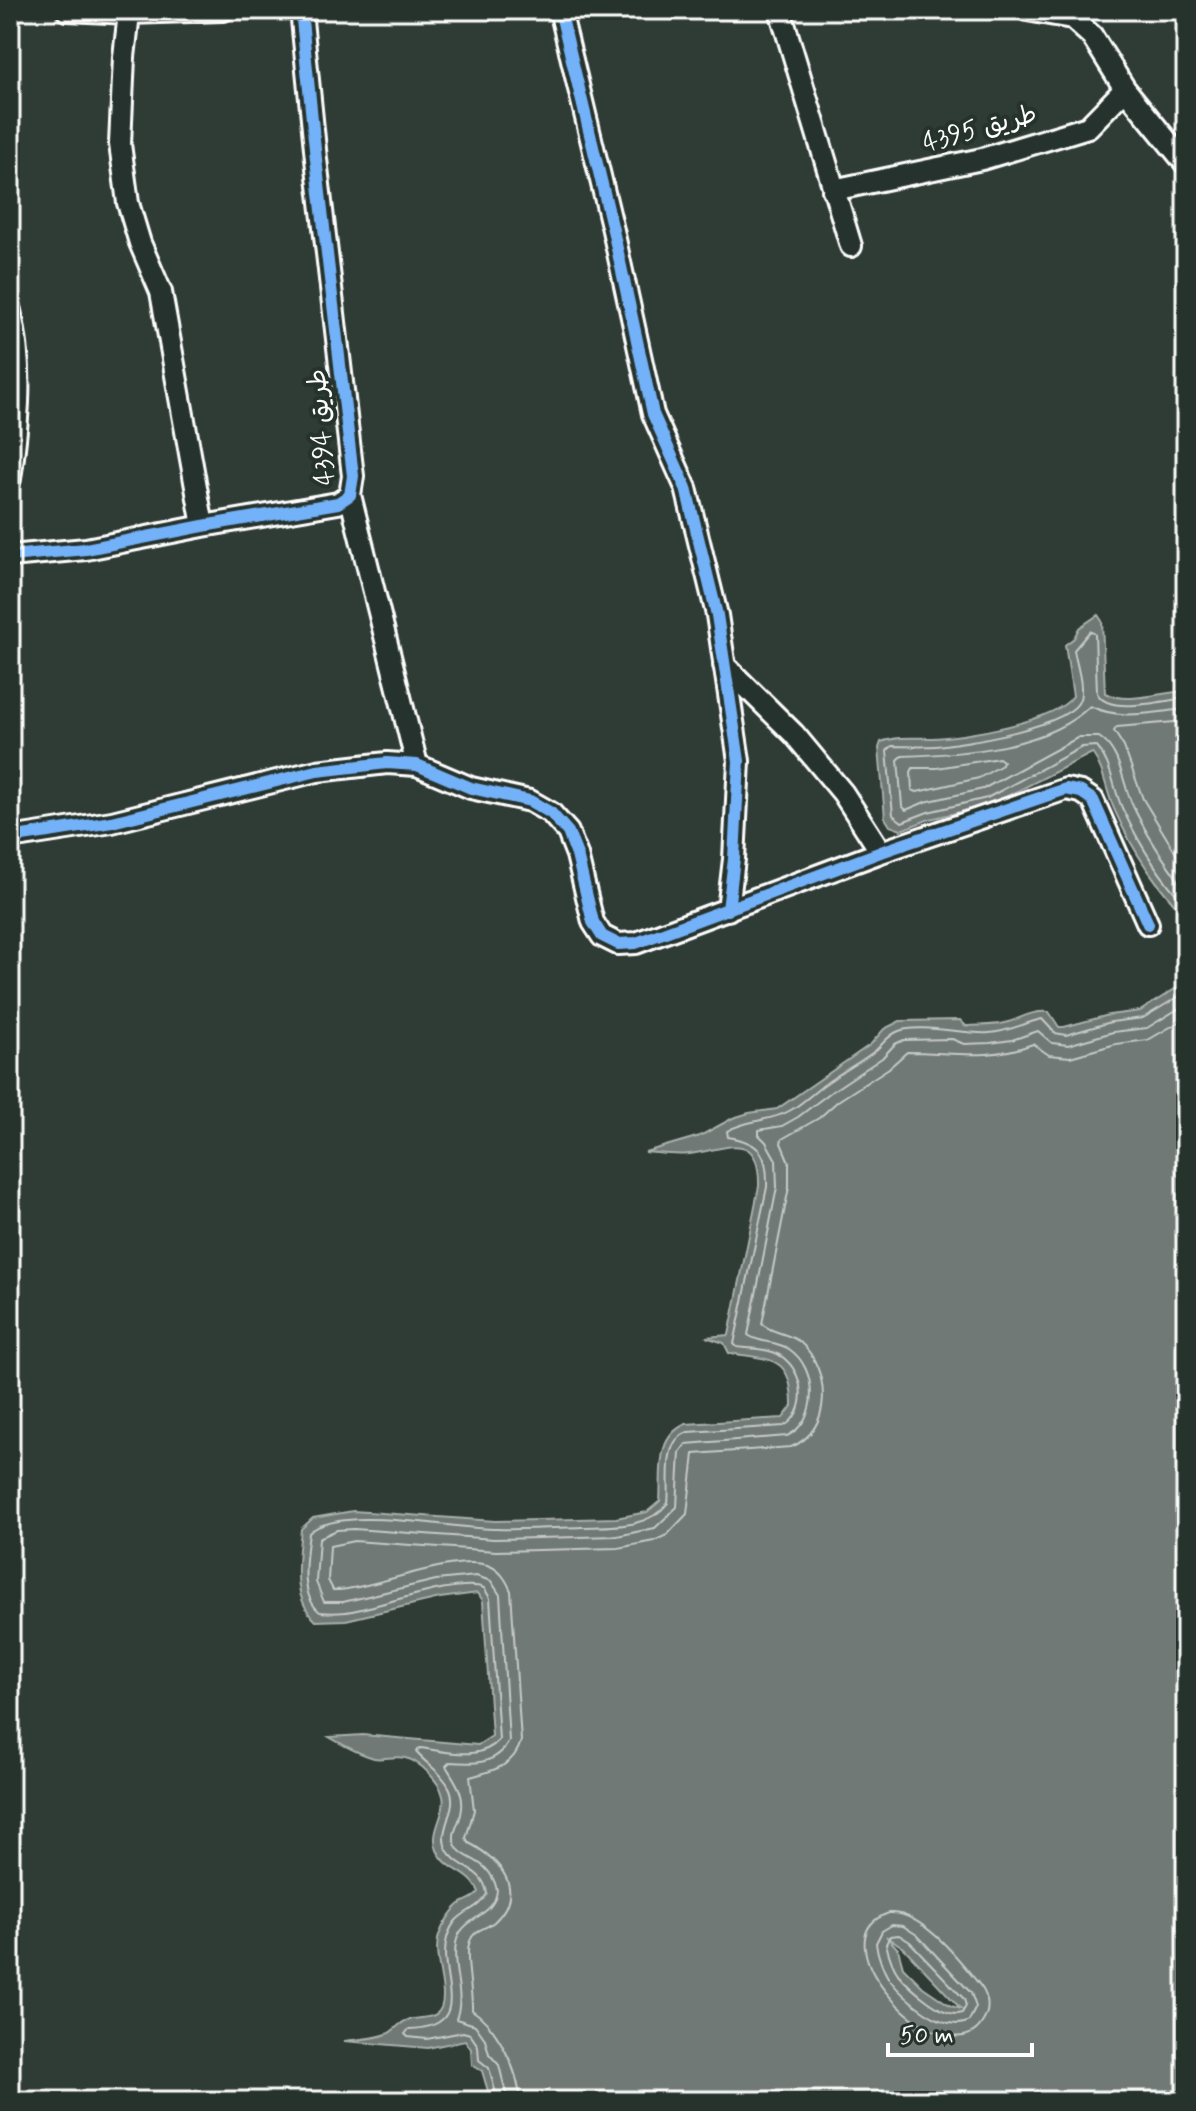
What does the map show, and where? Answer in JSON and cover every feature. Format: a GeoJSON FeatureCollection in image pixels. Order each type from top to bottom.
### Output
{"type":"FeatureCollection","features":[{"type":"Feature","properties":{"kind":"street"},"geometry":{"type":"LineString","coordinates":[[67,10],[129,13],[223,10]]}},
{"type":"Feature","properties":{"kind":"street","name":"طريق 4394"},"geometry":{"type":"LineString","coordinates":[[10,556],[86,549],[338,503],[350,495],[353,476],[301,10]]}},
{"type":"Feature","properties":{"kind":"street"},"geometry":{"type":"LineString","coordinates":[[560,10],[653,414],[686,488],[717,615],[739,761],[728,910]]}},
{"type":"Feature","properties":{"kind":"street"},"geometry":{"type":"LineString","coordinates":[[780,10],[851,246]]}},
{"type":"Feature","properties":{"kind":"street"},"geometry":{"type":"LineString","coordinates":[[1027,10],[1072,18],[1092,36],[1125,89],[1186,164]]}},
{"type":"Feature","properties":{"kind":"street"},"geometry":{"type":"LineString","coordinates":[[129,13],[120,144],[128,203],[140,243],[161,292],[203,526]]}},
{"type":"Feature","properties":{"kind":"street","name":"طريق 4395"},"geometry":{"type":"LineString","coordinates":[[833,190],[982,159],[1088,127],[1125,89]]}},
{"type":"Feature","properties":{"kind":"street"},"geometry":{"type":"LineString","coordinates":[[10,311],[17,337],[20,413],[10,479]]}},
{"type":"Feature","properties":{"kind":"street"},"geometry":{"type":"LineString","coordinates":[[350,495],[417,765]]}},
{"type":"Feature","properties":{"kind":"street"},"geometry":{"type":"LineString","coordinates":[[724,665],[794,734],[843,793],[881,852]]}},
{"type":"Feature","properties":{"kind":"street"},"geometry":{"type":"LineString","coordinates":[[10,838],[112,822],[317,771],[387,763],[417,765],[471,788],[530,801],[551,813],[568,832],[577,855],[593,922],[602,936],[618,944],[636,943],[881,852],[1066,789],[1081,792],[1093,800],[1148,924]]}},
{"type":"Feature","properties":{"kind":"water"},"geometry":{"type":"Polygon","coordinates":[[[1098,615],[1102,621],[1105,693],[1134,698],[1186,691],[1186,916],[1155,880],[1129,839],[1092,753],[990,805],[930,819],[901,830],[890,826],[885,818],[881,742],[985,731],[1029,720],[1063,705],[1073,696],[1065,645],[1074,638],[1079,628],[1098,615]]]}},
{"type":"Feature","properties":{"kind":"water"},"geometry":{"type":"Polygon","coordinates":[[[1186,982],[1186,2101],[491,2101],[482,2071],[472,2065],[471,2049],[465,2040],[428,2048],[344,2041],[382,2036],[405,2021],[432,2016],[440,2010],[443,1996],[437,1950],[439,1935],[457,1907],[479,1892],[470,1879],[447,1863],[437,1850],[435,1836],[444,1803],[438,1784],[428,1772],[411,1760],[374,1758],[329,1737],[363,1735],[478,1745],[492,1736],[483,1601],[478,1593],[440,1598],[346,1620],[316,1621],[308,1612],[299,1590],[301,1529],[313,1518],[353,1511],[495,1521],[616,1518],[647,1512],[660,1501],[662,1456],[669,1437],[676,1430],[686,1424],[783,1418],[792,1406],[788,1377],[776,1363],[729,1353],[724,1343],[706,1337],[729,1335],[759,1186],[754,1156],[738,1146],[684,1155],[645,1152],[700,1136],[733,1118],[777,1109],[871,1044],[884,1029],[900,1021],[960,1020],[966,1026],[990,1025],[1049,1012],[1059,1027],[1064,1027],[1109,1015],[1140,1011],[1186,982]],[[886,1936],[898,1949],[903,1967],[923,1987],[951,2006],[961,2009],[904,1948],[886,1936]]]}},
{"type":"Feature","properties":{"kind":"cycle path"},"geometry":{"type":"LineString","coordinates":[[10,556],[86,549],[338,503],[350,495],[353,476],[301,10]]}},
{"type":"Feature","properties":{"kind":"cycle path"},"geometry":{"type":"LineString","coordinates":[[560,10],[653,414],[686,488],[717,615],[739,761],[728,910]]}},
{"type":"Feature","properties":{"kind":"cycle path"},"geometry":{"type":"LineString","coordinates":[[10,838],[112,822],[317,771],[387,763],[417,765],[471,788],[530,801],[551,813],[568,832],[577,855],[593,922],[602,936],[618,944],[636,943],[881,852],[1066,789],[1081,792],[1093,800],[1148,924]]}}]}
